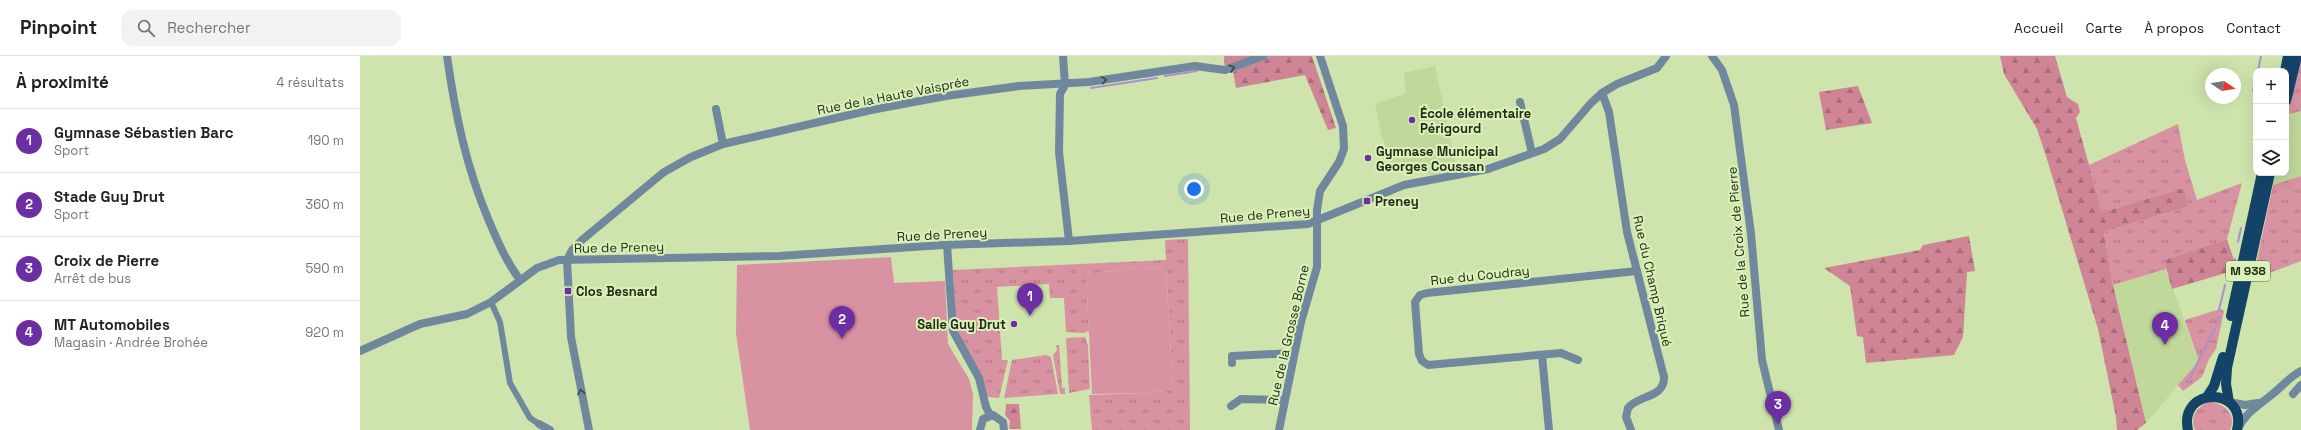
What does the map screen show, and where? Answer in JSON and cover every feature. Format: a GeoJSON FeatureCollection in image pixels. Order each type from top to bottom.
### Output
{"type":"FeatureCollection","features":[{"type":"Feature","properties":{"kind":"main road"},"geometry":{"type":"LineString","coordinates":[[2285,68],[2288,56]]}},
{"type":"Feature","properties":{"kind":"main road"},"geometry":{"type":"LineString","coordinates":[[2289,89],[2297,56]]}},
{"type":"Feature","properties":{"kind":"main road","name":"M 938"},"geometry":{"type":"LineString","coordinates":[[2180,430],[2195,403],[2207,397],[2214,386],[2221,365],[2261,176]]}},
{"type":"Feature","properties":{"kind":"main road","name":"M 938"},"geometry":{"type":"LineString","coordinates":[[2237,429],[2237,414],[2229,402],[2226,384],[2227,368],[2269,176]]}},
{"type":"Feature","properties":{"kind":"main road"},"geometry":{"type":"LineString","coordinates":[[2207,397],[2219,397],[2229,402]]}},
{"type":"Feature","properties":{"kind":"main road"},"geometry":{"type":"LineString","coordinates":[[2187,418],[2188,430]]}},
{"type":"Feature","properties":{"kind":"street"},"geometry":{"type":"LineString","coordinates":[[447,56],[454,104],[465,154],[480,199],[504,258],[520,280]]}},
{"type":"Feature","properties":{"kind":"street"},"geometry":{"type":"LineString","coordinates":[[1063,56],[1065,85],[1060,94],[1060,152],[1069,241]]}},
{"type":"Feature","properties":{"kind":"street","name":"Rue de la Haute Vaisprée"},"geometry":{"type":"LineString","coordinates":[[567,260],[572,250],[582,240],[664,172],[692,157],[723,144],[871,110],[946,96],[1019,86],[1065,85],[1195,66],[1225,70],[1263,56]]}},
{"type":"Feature","properties":{"kind":"street","name":"Rue de la Grosse Borne"},"geometry":{"type":"LineString","coordinates":[[1279,430],[1294,353],[1317,267],[1320,191],[1339,162],[1345,141],[1343,126],[1320,56]]}},
{"type":"Feature","properties":{"kind":"street","name":"Rue de Preney"},"geometry":{"type":"LineString","coordinates":[[360,351],[414,326],[467,314],[491,302],[537,268],[567,260],[779,256],[947,244],[1069,241],[1308,224],[1404,185],[1488,169],[1532,153],[1560,139],[1591,103],[1602,93],[1617,84],[1657,68],[1666,56]]}},
{"type":"Feature","properties":{"kind":"street","name":"Rue de la Croix de Pierre"},"geometry":{"type":"LineString","coordinates":[[1712,56],[1724,76],[1734,105],[1750,227],[1762,360],[1779,430]]}},
{"type":"Feature","properties":{"kind":"street","name":"Rue du Champ Briqué"},"geometry":{"type":"LineString","coordinates":[[1602,93],[1609,112],[1626,232],[1664,381],[1659,391],[1638,400],[1628,408],[1626,417],[1630,430]]}},
{"type":"Feature","properties":{"kind":"street"},"geometry":{"type":"LineString","coordinates":[[1520,102],[1532,153]]}},
{"type":"Feature","properties":{"kind":"street"},"geometry":{"type":"LineString","coordinates":[[716,109],[723,144]]}},
{"type":"Feature","properties":{"kind":"street"},"geometry":{"type":"LineString","coordinates":[[947,244],[953,331],[979,378],[986,407],[990,415],[1000,419],[1004,430]]}},
{"type":"Feature","properties":{"kind":"street"},"geometry":{"type":"LineString","coordinates":[[567,260],[571,337],[589,430]]}},
{"type":"Feature","properties":{"kind":"street","name":"Rue du Coudray"},"geometry":{"type":"LineString","coordinates":[[1578,360],[1561,353],[1428,365],[1422,361],[1419,354],[1414,307],[1416,299],[1426,293],[1637,271]]}},
{"type":"Feature","properties":{"kind":"street"},"geometry":{"type":"LineString","coordinates":[[491,302],[500,322],[510,384],[530,418],[550,430]]}},
{"type":"Feature","properties":{"kind":"street"},"geometry":{"type":"LineString","coordinates":[[1232,363],[1232,356],[1294,353]]}},
{"type":"Feature","properties":{"kind":"street"},"geometry":{"type":"LineString","coordinates":[[1542,354],[1549,430]]}},
{"type":"Feature","properties":{"kind":"street"},"geometry":{"type":"LineString","coordinates":[[2237,429],[2246,415],[2292,376],[2301,371]]}},
{"type":"Feature","properties":{"kind":"street"},"geometry":{"type":"LineString","coordinates":[[2293,394],[2301,385]]}},
{"type":"Feature","properties":{"kind":"street"},"geometry":{"type":"LineString","coordinates":[[1231,406],[1241,400],[1285,400]]}},
{"type":"Feature","properties":{"kind":"street"},"geometry":{"type":"LineString","coordinates":[[2229,402],[2245,405],[2260,403]]}},
{"type":"Feature","properties":{"kind":"street"},"geometry":{"type":"LineString","coordinates":[[980,430],[981,422],[990,415]]}},
{"type":"Feature","properties":{"kind":"shaded area","name":"École élémentaire Périgourd"},"geometry":{"type":"Polygon","coordinates":[[[1435,66],[1457,171],[1429,175],[1428,169],[1396,172],[1382,137],[1375,104],[1406,93],[1404,73],[1435,66]]]}},
{"type":"Feature","properties":{"kind":"shaded area"},"geometry":{"type":"Polygon","coordinates":[[[2301,111],[2301,176],[2273,185],[2274,176],[2289,176],[2289,114],[2301,111]]]}},
{"type":"Feature","properties":{"kind":"shaded area"},"geometry":{"type":"Polygon","coordinates":[[[2166,269],[2199,361],[2146,423],[2113,285],[2166,269]]]}},
{"type":"Feature","properties":{"kind":"green space"},"geometry":{"type":"Polygon","coordinates":[[[1224,56],[1312,56],[1336,128],[1328,130],[1305,75],[1236,88],[1233,72],[1225,70],[1224,56]]]}},
{"type":"Feature","properties":{"kind":"green space"},"geometry":{"type":"Polygon","coordinates":[[[2000,56],[2055,56],[2067,97],[2078,104],[2080,112],[2076,118],[2102,212],[2184,188],[2189,206],[2104,232],[2113,285],[2146,423],[2137,430],[2117,430],[2116,417],[2098,329],[2046,156],[2037,129],[2004,74],[2000,56]]]}},
{"type":"Feature","properties":{"kind":"green space"},"geometry":{"type":"Polygon","coordinates":[[[2301,57],[2301,111],[2289,114],[2289,107],[2301,57]]]}},
{"type":"Feature","properties":{"kind":"green space"},"geometry":{"type":"Polygon","coordinates":[[[1858,86],[1872,123],[1826,130],[1819,92],[1858,86]]]}},
{"type":"Feature","properties":{"kind":"green space"},"geometry":{"type":"Polygon","coordinates":[[[2178,124],[2185,160],[2197,200],[2242,183],[2227,239],[2165,260],[2166,269],[2113,285],[2104,232],[2189,206],[2184,188],[2102,212],[2089,165],[2178,124]]]}},
{"type":"Feature","properties":{"kind":"green space"},"geometry":{"type":"Polygon","coordinates":[[[2301,176],[2301,261],[2253,279],[2273,185],[2301,176]]]}},
{"type":"Feature","properties":{"kind":"green space"},"geometry":{"type":"Polygon","coordinates":[[[1969,236],[1975,271],[1967,272],[1963,337],[1954,355],[1866,363],[1863,337],[1857,336],[1850,286],[1824,268],[1920,250],[1923,245],[1969,236]]]}},
{"type":"Feature","properties":{"kind":"green space"},"geometry":{"type":"Polygon","coordinates":[[[1188,239],[1190,430],[1092,430],[1089,395],[1145,393],[1173,389],[1166,269],[1137,268],[1086,274],[1089,331],[1084,333],[1066,332],[1064,298],[1050,298],[1049,284],[997,287],[1002,360],[1008,360],[999,398],[988,397],[956,330],[953,270],[1166,260],[1165,240],[1188,239]]]}},
{"type":"Feature","properties":{"kind":"green space"},"geometry":{"type":"Polygon","coordinates":[[[2227,239],[2235,263],[2229,272],[2172,289],[2164,260],[2227,239]]]}},
{"type":"Feature","properties":{"kind":"green space"},"geometry":{"type":"Polygon","coordinates":[[[891,257],[894,283],[945,281],[948,344],[969,379],[973,394],[972,430],[750,430],[736,333],[737,265],[891,257]]]}},
{"type":"Feature","properties":{"kind":"green space"},"geometry":{"type":"Polygon","coordinates":[[[1137,268],[1166,269],[1173,389],[1145,393],[1092,394],[1086,274],[1137,268]]]}},
{"type":"Feature","properties":{"kind":"green space"},"geometry":{"type":"Polygon","coordinates":[[[2220,309],[2224,311],[2216,349],[2209,359],[2202,377],[2183,391],[2178,385],[2199,361],[2185,320],[2220,309]]]}},
{"type":"Feature","properties":{"kind":"green space"},"geometry":{"type":"Polygon","coordinates":[[[1085,337],[1088,346],[1090,389],[1069,393],[1066,338],[1085,337]]]}},
{"type":"Feature","properties":{"kind":"green space"},"geometry":{"type":"Polygon","coordinates":[[[1056,345],[1059,345],[1062,388],[1065,388],[1065,394],[1060,394],[1053,355],[1057,350],[1056,345]]]}},
{"type":"Feature","properties":{"kind":"green space"},"geometry":{"type":"Polygon","coordinates":[[[1046,355],[1051,357],[1058,394],[1004,398],[1012,360],[1046,355]]]}},
{"type":"Feature","properties":{"kind":"green space"},"geometry":{"type":"Polygon","coordinates":[[[2209,402],[2220,405],[2228,410],[2232,419],[2230,430],[2195,430],[2193,420],[2195,413],[2198,409],[2209,402]]]}},
{"type":"Feature","properties":{"kind":"green space"},"geometry":{"type":"Polygon","coordinates":[[[1006,404],[1019,404],[1021,429],[1009,429],[1010,421],[1005,415],[1006,404]]]}},
{"type":"Feature","properties":{"kind":"waterway"},"geometry":{"type":"LineString","coordinates":[[1266,58],[1270,56]]}},
{"type":"Feature","properties":{"kind":"waterway"},"geometry":{"type":"LineString","coordinates":[[2259,68],[2261,56]]}},
{"type":"Feature","properties":{"kind":"waterway"},"geometry":{"type":"LineString","coordinates":[[1230,72],[1252,64]]}},
{"type":"Feature","properties":{"kind":"waterway"},"geometry":{"type":"LineString","coordinates":[[1165,76],[1197,71]]}},
{"type":"Feature","properties":{"kind":"waterway"},"geometry":{"type":"LineString","coordinates":[[1091,88],[1157,78]]}},
{"type":"Feature","properties":{"kind":"waterway"},"geometry":{"type":"LineString","coordinates":[[2238,242],[2241,228]]}},
{"type":"Feature","properties":{"kind":"waterway"},"geometry":{"type":"LineString","coordinates":[[2232,273],[2235,259]]}},
{"type":"Feature","properties":{"kind":"waterway"},"geometry":{"type":"LineString","coordinates":[[2222,311],[2219,310],[2225,285]]}},
{"type":"Feature","properties":{"kind":"waterway"},"geometry":{"type":"LineString","coordinates":[[2217,324],[2219,317]]}},
{"type":"Feature","properties":{"kind":"waterway"},"geometry":{"type":"LineString","coordinates":[[2188,382],[2215,328]]}},
{"type":"Feature","properties":{"kind":"place","name":"École élémentaire Périgourd"},"geometry":{"type":"Point","coordinates":[1412,120]}},
{"type":"Feature","properties":{"kind":"place","name":"Gymnase Municipal Georges Coussan"},"geometry":{"type":"Point","coordinates":[1368,158]}},
{"type":"Feature","properties":{"kind":"place","name":"Preney"},"geometry":{"type":"Point","coordinates":[1367,201]}},
{"type":"Feature","properties":{"kind":"place","name":"Clos Besnard"},"geometry":{"type":"Point","coordinates":[568,291]}},
{"type":"Feature","properties":{"kind":"place","name":"Gymnase Sébastien Barc"},"geometry":{"type":"Point","coordinates":[1030,316]}},
{"type":"Feature","properties":{"kind":"place","name":"Salle Guy Drut"},"geometry":{"type":"Point","coordinates":[1014,324]}},
{"type":"Feature","properties":{"kind":"place","name":"Stade Guy Drut"},"geometry":{"type":"Point","coordinates":[842,339]}},
{"type":"Feature","properties":{"kind":"place","name":"MT Automobiles"},"geometry":{"type":"Point","coordinates":[2165,345]}},
{"type":"Feature","properties":{"kind":"place","name":"Croix de Pierre"},"geometry":{"type":"Point","coordinates":[1778,424]}}]}
